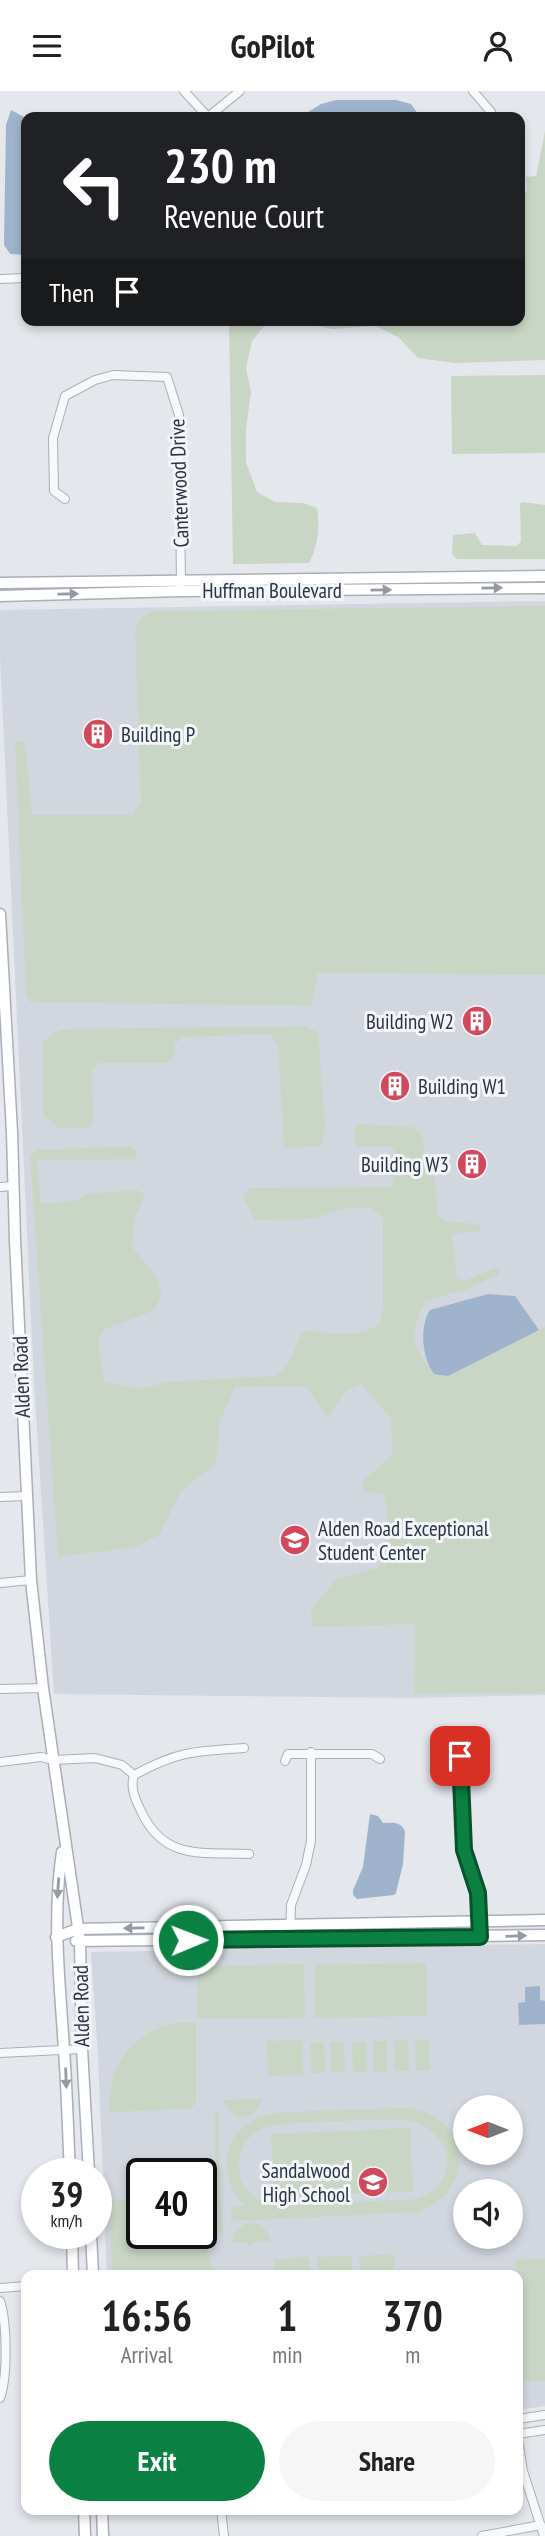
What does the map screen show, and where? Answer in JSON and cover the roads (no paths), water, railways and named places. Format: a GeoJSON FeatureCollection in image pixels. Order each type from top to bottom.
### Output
{"type":"FeatureCollection","features":[{"type":"Feature","properties":{"kind":"street"},"geometry":{"type":"LineString","coordinates":[[184,91],[203,112]]}},
{"type":"Feature","properties":{"kind":"street"},"geometry":{"type":"LineString","coordinates":[[214,112],[240,91]]}},
{"type":"Feature","properties":{"kind":"street"},"geometry":{"type":"LineString","coordinates":[[473,91],[491,112]]}},
{"type":"Feature","properties":{"kind":"street"},"geometry":{"type":"LineString","coordinates":[[0,279],[21,278]]}},
{"type":"Feature","properties":{"kind":"street","name":"Canterwood Drive"},"geometry":{"type":"LineString","coordinates":[[65,499],[54,491],[53,438],[65,396],[95,380],[113,375],[167,377],[179,415],[181,586]]}},
{"type":"Feature","properties":{"kind":"street","name":"Huffman Boulevard"},"geometry":{"type":"LineString","coordinates":[[0,596],[181,586],[545,576]]}},
{"type":"Feature","properties":{"kind":"street","name":"Huffman Boulevard"},"geometry":{"type":"LineString","coordinates":[[0,583],[545,588]]}},
{"type":"Feature","properties":{"kind":"street","name":"Alden Road"},"geometry":{"type":"LineString","coordinates":[[0,914],[31,1580],[43,1688],[80,1941],[88,2158]]}},
{"type":"Feature","properties":{"kind":"street"},"geometry":{"type":"LineString","coordinates":[[0,1187],[13,1186]]}},
{"type":"Feature","properties":{"kind":"street"},"geometry":{"type":"LineString","coordinates":[[0,1497],[26,1496]]}},
{"type":"Feature","properties":{"kind":"street"},"geometry":{"type":"LineString","coordinates":[[0,1583],[31,1580]]}},
{"type":"Feature","properties":{"kind":"street"},"geometry":{"type":"LineString","coordinates":[[0,1689],[43,1688]]}},
{"type":"Feature","properties":{"kind":"street"},"geometry":{"type":"LineString","coordinates":[[244,1748],[180,1753],[163,1759],[135,1775],[132,1791],[146,1823],[160,1840],[180,1849],[249,1854]]}},
{"type":"Feature","properties":{"kind":"street"},"geometry":{"type":"LineString","coordinates":[[290,1939],[293,1897],[306,1865],[311,1841],[311,1752]]}},
{"type":"Feature","properties":{"kind":"street"},"geometry":{"type":"LineString","coordinates":[[285,1761],[288,1754],[311,1752],[372,1754],[380,1759]]}},
{"type":"Feature","properties":{"kind":"street"},"geometry":{"type":"LineString","coordinates":[[0,1762],[41,1756],[53,1760],[95,1758],[122,1765],[135,1775]]}},
{"type":"Feature","properties":{"kind":"street"},"geometry":{"type":"LineString","coordinates":[[460,1756],[464,1850],[478,1893],[480,1937]]}},
{"type":"Feature","properties":{"kind":"street","name":"Alden Road"},"geometry":{"type":"LineString","coordinates":[[64,1839],[57,1886],[56,1937],[65,2050],[69,2158]]}},
{"type":"Feature","properties":{"kind":"street"},"geometry":{"type":"LineString","coordinates":[[56,1937],[78,1929],[545,1920]]}},
{"type":"Feature","properties":{"kind":"street"},"geometry":{"type":"LineString","coordinates":[[56,1937],[80,1941],[545,1935]]}},
{"type":"Feature","properties":{"kind":"street"},"geometry":{"type":"LineString","coordinates":[[0,2053],[82,2049]]}},
{"type":"Feature","properties":{"kind":"street"},"geometry":{"type":"LineString","coordinates":[[72,2249],[73,2270]]}},
{"type":"Feature","properties":{"kind":"street"},"geometry":{"type":"LineString","coordinates":[[92,2249],[93,2270]]}},
{"type":"Feature","properties":{"kind":"street"},"geometry":{"type":"LineString","coordinates":[[0,2288],[21,2286]]}},
{"type":"Feature","properties":{"kind":"street"},"geometry":{"type":"LineString","coordinates":[[0,2301],[4,2377],[0,2398]]}},
{"type":"Feature","properties":{"kind":"street"},"geometry":{"type":"LineString","coordinates":[[523,2419],[545,2415]]}},
{"type":"Feature","properties":{"kind":"street"},"geometry":{"type":"LineString","coordinates":[[523,2433],[545,2430]]}},
{"type":"Feature","properties":{"kind":"street"},"geometry":{"type":"LineString","coordinates":[[523,2471],[544,2536]]}},
{"type":"Feature","properties":{"kind":"street"},"geometry":{"type":"LineString","coordinates":[[84,2515],[85,2536]]}},
{"type":"Feature","properties":{"kind":"street"},"geometry":{"type":"LineString","coordinates":[[102,2515],[103,2536]]}},
{"type":"Feature","properties":{"kind":"street"},"geometry":{"type":"LineString","coordinates":[[222,2515],[224,2536]]}},
{"type":"Feature","properties":{"kind":"street"},"geometry":{"type":"LineString","coordinates":[[482,2536],[541,2525]]}},
{"type":"Feature","properties":{"kind":"water"},"geometry":{"type":"Polygon","coordinates":[[[336,100],[396,100],[411,104],[417,112],[308,112],[321,104],[336,100]]]}},
{"type":"Feature","properties":{"kind":"water"},"geometry":{"type":"Polygon","coordinates":[[[11,110],[21,115],[21,255],[10,254],[4,245],[6,125],[11,110]]]}},
{"type":"Feature","properties":{"kind":"water"},"geometry":{"type":"Polygon","coordinates":[[[488,1294],[515,1296],[539,1330],[448,1376],[434,1374],[423,1342],[424,1325],[430,1310],[488,1294]]]}},
{"type":"Feature","properties":{"kind":"water"},"geometry":{"type":"Polygon","coordinates":[[[370,1814],[378,1816],[383,1823],[396,1823],[405,1831],[403,1864],[394,1895],[357,1899],[353,1890],[363,1867],[370,1814]]]}},
{"type":"Feature","properties":{"kind":"water"},"geometry":{"type":"Polygon","coordinates":[[[540,1986],[540,2000],[545,2001],[545,2024],[519,2025],[518,2003],[525,2002],[525,1987],[540,1986]]]}},
{"type":"Feature","properties":{"kind":"place","name":"Building P"},"geometry":{"type":"Point","coordinates":[98,734]}},
{"type":"Feature","properties":{"kind":"place","name":"Building W2"},"geometry":{"type":"Point","coordinates":[477,1021]}},
{"type":"Feature","properties":{"kind":"place","name":"Building W1"},"geometry":{"type":"Point","coordinates":[395,1086]}},
{"type":"Feature","properties":{"kind":"place","name":"Building W3"},"geometry":{"type":"Point","coordinates":[472,1164]}},
{"type":"Feature","properties":{"kind":"place","name":"Alden Road Exceptional Student Center"},"geometry":{"type":"Point","coordinates":[295,1540]}},
{"type":"Feature","properties":{"kind":"place","name":"Sandalwood High School"},"geometry":{"type":"Point","coordinates":[373,2182]}}]}
